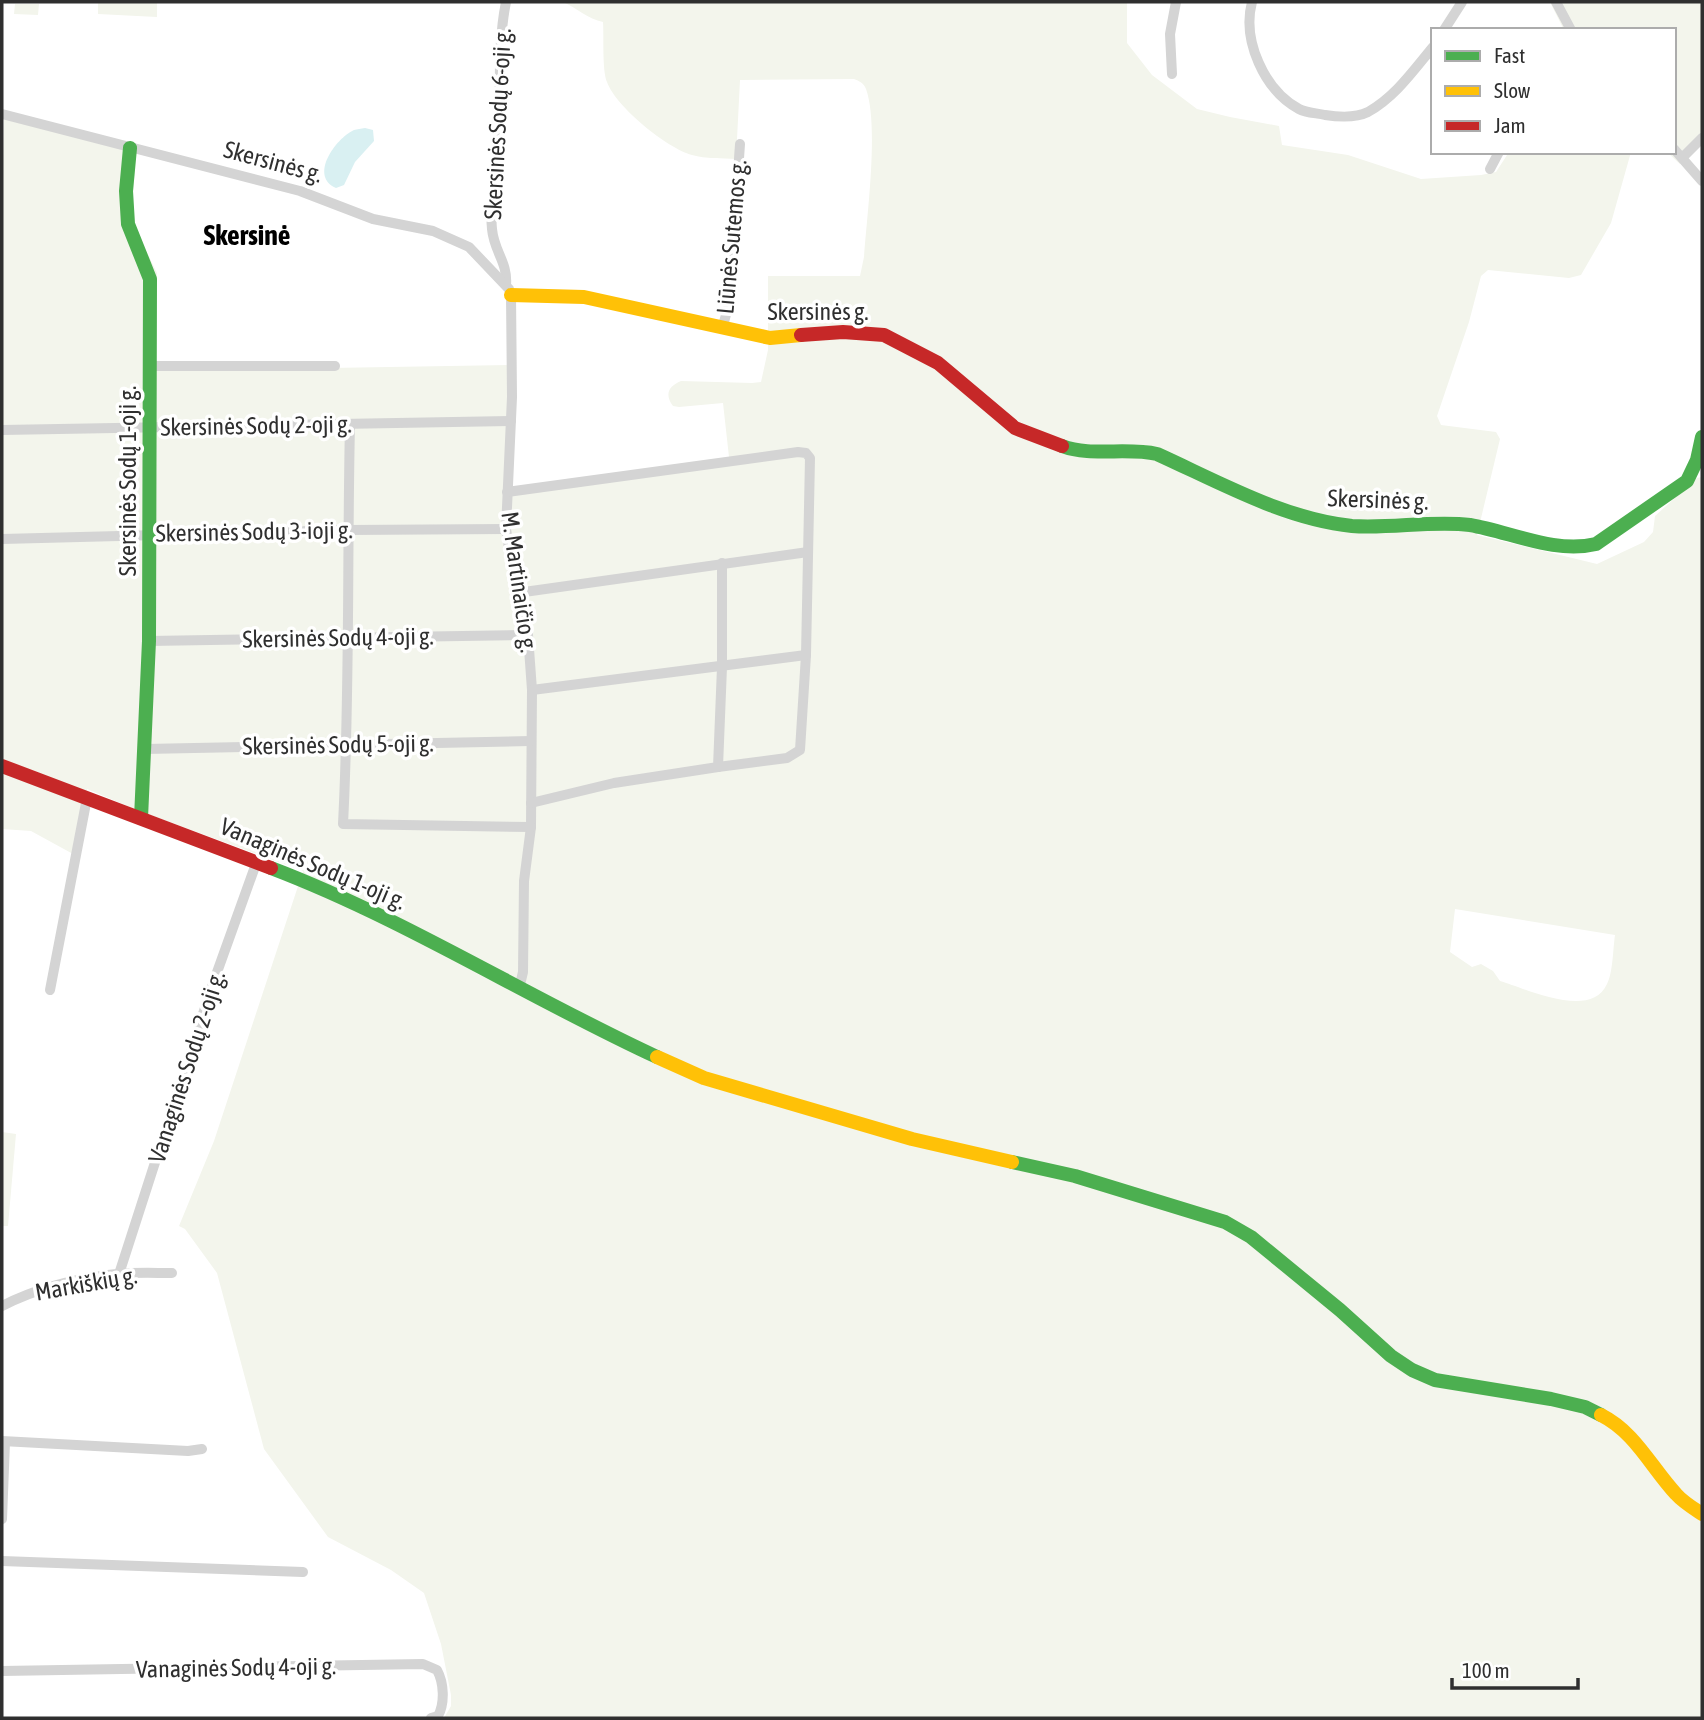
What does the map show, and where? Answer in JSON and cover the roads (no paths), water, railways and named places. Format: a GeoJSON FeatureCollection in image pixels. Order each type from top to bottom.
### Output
{"type":"FeatureCollection","features":[{"type":"Feature","properties":{"kind":"street","name":"Skersinės Sodų 6-oji g."},"geometry":{"type":"LineString","coordinates":[[506,2],[499,61],[499,135],[491,227],[497,253],[507,273],[508,290]]}},
{"type":"Feature","properties":{"kind":"street"},"geometry":{"type":"LineString","coordinates":[[1172,74],[1170,34],[1176,2]]}},
{"type":"Feature","properties":{"kind":"street"},"geometry":{"type":"LineString","coordinates":[[1252,2],[1249,16],[1253,43],[1262,70],[1280,97],[1301,111],[1340,117],[1366,113],[1394,93],[1431,49]]}},
{"type":"Feature","properties":{"kind":"street"},"geometry":{"type":"LineString","coordinates":[[1556,2],[1570,28]]}},
{"type":"Feature","properties":{"kind":"street"},"geometry":{"type":"LineString","coordinates":[[1445,28],[1459,3]]}},
{"type":"Feature","properties":{"kind":"street","name":"Skersinės g."},"geometry":{"type":"LineString","coordinates":[[2,114],[300,191],[373,219],[433,231],[469,247],[508,290],[584,297],[722,330],[770,338],[843,332],[884,335],[938,363],[1016,428],[1075,451],[1140,450],[1157,454],[1301,517],[1343,525],[1468,525],[1580,548],[1596,544],[1687,481],[1697,460],[1702,436]]}},
{"type":"Feature","properties":{"kind":"street"},"geometry":{"type":"LineString","coordinates":[[1683,157],[1702,138]]}},
{"type":"Feature","properties":{"kind":"street","name":"Liūnės Sutemos g."},"geometry":{"type":"LineString","coordinates":[[722,330],[729,304],[740,144]]}},
{"type":"Feature","properties":{"kind":"street","name":"Skersinės Sodų 1-oji g."},"geometry":{"type":"LineString","coordinates":[[130,148],[127,221],[134,242],[148,267],[151,366],[149,641],[141,818]]}},
{"type":"Feature","properties":{"kind":"street"},"geometry":{"type":"LineString","coordinates":[[1676,151],[1702,181]]}},
{"type":"Feature","properties":{"kind":"street"},"geometry":{"type":"LineString","coordinates":[[1490,169],[1498,154]]}},
{"type":"Feature","properties":{"kind":"street","name":"M. Martinaičio g."},"geometry":{"type":"LineString","coordinates":[[508,290],[511,421],[506,529],[517,593],[528,635],[532,690],[531,827]]}},
{"type":"Feature","properties":{"kind":"street"},"geometry":{"type":"LineString","coordinates":[[151,366],[335,366]]}},
{"type":"Feature","properties":{"kind":"street","name":"Skersinės Sodų 2-oji g."},"geometry":{"type":"LineString","coordinates":[[2,430],[511,421]]}},
{"type":"Feature","properties":{"kind":"street"},"geometry":{"type":"LineString","coordinates":[[350,424],[346,638],[348,744],[343,824],[531,827],[524,881],[523,972],[519,989]]}},
{"type":"Feature","properties":{"kind":"street"},"geometry":{"type":"LineString","coordinates":[[507,492],[723,462],[806,453],[810,458],[806,656],[800,750],[788,758],[614,783],[531,803]]}},
{"type":"Feature","properties":{"kind":"street","name":"Skersinės Sodų 3-ioji g."},"geometry":{"type":"LineString","coordinates":[[2,539],[348,530],[506,529]]}},
{"type":"Feature","properties":{"kind":"street"},"geometry":{"type":"LineString","coordinates":[[517,593],[808,552]]}},
{"type":"Feature","properties":{"kind":"street"},"geometry":{"type":"LineString","coordinates":[[718,767],[722,563]]}},
{"type":"Feature","properties":{"kind":"street","name":"Skersinės Sodų 4-oji g."},"geometry":{"type":"LineString","coordinates":[[149,641],[528,635]]}},
{"type":"Feature","properties":{"kind":"street"},"geometry":{"type":"LineString","coordinates":[[532,690],[806,656]]}},
{"type":"Feature","properties":{"kind":"street","name":"Skersinės Sodų 5-oji g."},"geometry":{"type":"LineString","coordinates":[[145,749],[530,741]]}},
{"type":"Feature","properties":{"kind":"street","name":"Vanaginės Sodų 1-oji g."},"geometry":{"type":"LineString","coordinates":[[2,766],[257,861],[377,914],[596,1029],[704,1078],[912,1139],[1075,1176],[1225,1222],[1251,1237],[1391,1356],[1412,1370],[1435,1380],[1551,1398],[1584,1407],[1611,1420],[1633,1438],[1677,1496],[1702,1514]]}},
{"type":"Feature","properties":{"kind":"street"},"geometry":{"type":"LineString","coordinates":[[50,990],[87,798]]}},
{"type":"Feature","properties":{"kind":"street","name":"Vanaginės Sodų 2-oji g."},"geometry":{"type":"LineString","coordinates":[[119,1273],[211,989],[257,861]]}},
{"type":"Feature","properties":{"kind":"street","name":"Markiškių g."},"geometry":{"type":"LineString","coordinates":[[2,1306],[21,1296],[45,1289],[119,1273],[172,1273]]}},
{"type":"Feature","properties":{"kind":"street"},"geometry":{"type":"LineString","coordinates":[[2,1519],[4,1441],[188,1451],[202,1449]]}},
{"type":"Feature","properties":{"kind":"street"},"geometry":{"type":"LineString","coordinates":[[2,1562],[303,1572]]}},
{"type":"Feature","properties":{"kind":"street","name":"Vanaginės Sodų 4-oji g."},"geometry":{"type":"LineString","coordinates":[[2,1671],[423,1664],[434,1668],[440,1674],[443,1701],[438,1716],[431,1718]]}},
{"type":"Feature","properties":{"kind":"district","name":"Skersinė"},"geometry":{"type":"Point","coordinates":[247,235]}}]}
